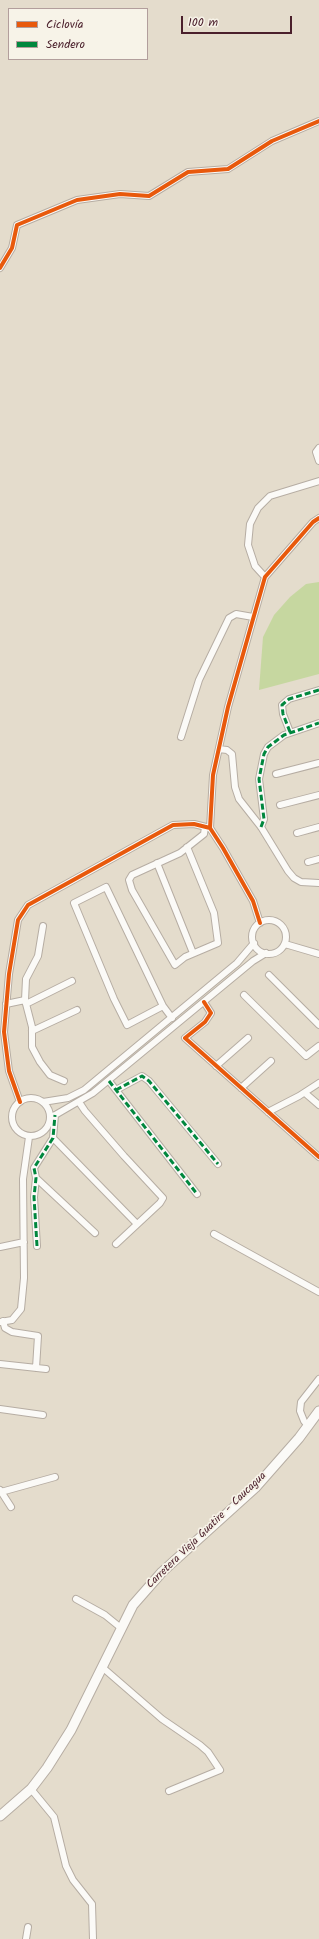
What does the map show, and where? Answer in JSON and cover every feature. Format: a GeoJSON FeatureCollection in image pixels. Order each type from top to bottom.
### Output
{"type":"FeatureCollection","features":[{"type":"Feature","properties":{"kind":"main road","name":"Carretera Vieja Guatire - Caucagua"},"geometry":{"type":"LineString","coordinates":[[0,1816],[31,1789],[72,1730],[133,1605],[162,1572],[255,1488],[319,1411]]}},
{"type":"Feature","properties":{"kind":"street"},"geometry":{"type":"LineString","coordinates":[[0,268],[12,248],[17,225],[77,200],[120,194],[149,196],[188,172],[228,169],[272,141],[319,121]]}},
{"type":"Feature","properties":{"kind":"street"},"geometry":{"type":"LineString","coordinates":[[319,448],[316,452],[319,461]]}},
{"type":"Feature","properties":{"kind":"street"},"geometry":{"type":"LineString","coordinates":[[265,577],[255,566],[248,545],[250,524],[258,508],[270,496],[319,481]]}},
{"type":"Feature","properties":{"kind":"street"},"geometry":{"type":"LineString","coordinates":[[187,847],[214,913],[218,943],[193,953],[175,965],[132,890],[130,880],[132,875],[187,847],[204,834],[208,828],[213,775],[228,707],[265,577],[313,522],[319,518]]}},
{"type":"Feature","properties":{"kind":"street"},"geometry":{"type":"LineString","coordinates":[[180,736],[200,680],[228,618],[236,614],[253,617]]}},
{"type":"Feature","properties":{"kind":"street"},"geometry":{"type":"LineString","coordinates":[[290,732],[282,714],[282,705],[286,700],[319,690]]}},
{"type":"Feature","properties":{"kind":"street"},"geometry":{"type":"LineString","coordinates":[[260,827],[264,819],[259,779],[264,754],[273,743],[290,732],[319,723]]}},
{"type":"Feature","properties":{"kind":"street"},"geometry":{"type":"LineString","coordinates":[[219,749],[227,750],[232,754],[237,793],[248,812],[260,827],[294,878],[306,884],[319,883]]}},
{"type":"Feature","properties":{"kind":"street"},"geometry":{"type":"LineString","coordinates":[[276,774],[319,763]]}},
{"type":"Feature","properties":{"kind":"street"},"geometry":{"type":"LineString","coordinates":[[280,806],[319,795]]}},
{"type":"Feature","properties":{"kind":"street"},"geometry":{"type":"LineString","coordinates":[[20,1102],[8,1071],[4,1032],[9,974],[18,920],[28,905],[173,825],[194,824],[208,828],[223,848],[253,901],[260,923]]}},
{"type":"Feature","properties":{"kind":"street"},"geometry":{"type":"LineString","coordinates":[[297,833],[319,827]]}},
{"type":"Feature","properties":{"kind":"street"},"geometry":{"type":"LineString","coordinates":[[308,862],[319,859]]}},
{"type":"Feature","properties":{"kind":"street"},"geometry":{"type":"LineString","coordinates":[[158,863],[193,953]]}},
{"type":"Feature","properties":{"kind":"street"},"geometry":{"type":"LineString","coordinates":[[162,1006],[127,1025],[114,999],[74,903],[106,887],[162,1006],[172,1018]]}},
{"type":"Feature","properties":{"kind":"street"},"geometry":{"type":"LineString","coordinates":[[270,920],[280,924],[286,933],[285,944],[278,952],[261,952],[254,943],[253,932],[260,923],[270,920]]}},
{"type":"Feature","properties":{"kind":"street"},"geometry":{"type":"LineString","coordinates":[[43,926],[38,956],[26,978],[25,1002],[32,1031],[32,1047],[40,1062],[50,1075],[64,1082]]}},
{"type":"Feature","properties":{"kind":"street"},"geometry":{"type":"LineString","coordinates":[[43,1102],[68,1098],[84,1090],[237,963],[254,943]]}},
{"type":"Feature","properties":{"kind":"street"},"geometry":{"type":"LineString","coordinates":[[285,944],[319,954]]}},
{"type":"Feature","properties":{"kind":"street"},"geometry":{"type":"LineString","coordinates":[[37,1246],[34,1197],[36,1178],[34,1168],[53,1138],[53,1117],[43,1102],[31,1098],[20,1102],[12,1112],[14,1126],[17,1131],[29,1137],[42,1134],[53,1117],[79,1102],[109,1081],[253,961],[266,953]]}},
{"type":"Feature","properties":{"kind":"street"},"geometry":{"type":"LineString","coordinates":[[269,975],[319,1026]]}},
{"type":"Feature","properties":{"kind":"street"},"geometry":{"type":"LineString","coordinates":[[6,1004],[25,1002],[72,981]]}},
{"type":"Feature","properties":{"kind":"street"},"geometry":{"type":"LineString","coordinates":[[244,994],[306,1056],[319,1046]]}},
{"type":"Feature","properties":{"kind":"street"},"geometry":{"type":"LineString","coordinates":[[204,1002],[211,1013],[205,1022],[185,1038],[319,1157]]}},
{"type":"Feature","properties":{"kind":"street"},"geometry":{"type":"LineString","coordinates":[[32,1031],[77,1010]]}},
{"type":"Feature","properties":{"kind":"street"},"geometry":{"type":"LineString","coordinates":[[216,1066],[248,1038]]}},
{"type":"Feature","properties":{"kind":"street"},"geometry":{"type":"LineString","coordinates":[[241,1088],[271,1061]]}},
{"type":"Feature","properties":{"kind":"street"},"geometry":{"type":"LineString","coordinates":[[116,1090],[142,1076],[149,1081],[218,1164]]}},
{"type":"Feature","properties":{"kind":"street"},"geometry":{"type":"LineString","coordinates":[[109,1081],[197,1194]]}},
{"type":"Feature","properties":{"kind":"street"},"geometry":{"type":"LineString","coordinates":[[268,1112],[305,1093],[319,1083]]}},
{"type":"Feature","properties":{"kind":"street"},"geometry":{"type":"LineString","coordinates":[[305,1093],[319,1105]]}},
{"type":"Feature","properties":{"kind":"street"},"geometry":{"type":"LineString","coordinates":[[79,1102],[90,1117],[163,1198],[160,1203],[116,1244]]}},
{"type":"Feature","properties":{"kind":"street"},"geometry":{"type":"LineString","coordinates":[[29,1137],[23,1179],[24,1278],[21,1309],[12,1320],[2,1321],[6,1328],[12,1332],[38,1336],[36,1368]]}},
{"type":"Feature","properties":{"kind":"street"},"geometry":{"type":"LineString","coordinates":[[53,1138],[137,1224]]}},
{"type":"Feature","properties":{"kind":"street"},"geometry":{"type":"LineString","coordinates":[[36,1178],[95,1233]]}},
{"type":"Feature","properties":{"kind":"street"},"geometry":{"type":"LineString","coordinates":[[214,1234],[319,1292]]}},
{"type":"Feature","properties":{"kind":"street"},"geometry":{"type":"LineString","coordinates":[[0,1247],[24,1242]]}},
{"type":"Feature","properties":{"kind":"street"},"geometry":{"type":"LineString","coordinates":[[0,1364],[46,1369]]}},
{"type":"Feature","properties":{"kind":"street"},"geometry":{"type":"LineString","coordinates":[[308,1426],[300,1411],[302,1402],[319,1379]]}},
{"type":"Feature","properties":{"kind":"street"},"geometry":{"type":"LineString","coordinates":[[0,1409],[42,1415]]}},
{"type":"Feature","properties":{"kind":"street"},"geometry":{"type":"LineString","coordinates":[[11,1507],[0,1491],[55,1477]]}},
{"type":"Feature","properties":{"kind":"street"},"geometry":{"type":"LineString","coordinates":[[76,1599],[105,1615],[121,1628]]}},
{"type":"Feature","properties":{"kind":"street"},"geometry":{"type":"LineString","coordinates":[[102,1667],[162,1719],[200,1745],[208,1752],[220,1770],[169,1791]]}},
{"type":"Feature","properties":{"kind":"street"},"geometry":{"type":"LineString","coordinates":[[31,1789],[54,1817],[66,1866],[73,1880],[92,1904],[94,1939]]}},
{"type":"Feature","properties":{"kind":"street"},"geometry":{"type":"LineString","coordinates":[[26,1939],[28,1927]]}},
{"type":"Feature","properties":{"kind":"green space"},"geometry":{"type":"Polygon","coordinates":[[[319,582],[319,674],[259,690],[263,637],[274,615],[290,597],[306,584],[319,582]]]}},
{"type":"Feature","properties":{"kind":"marked path"},"geometry":{"type":"LineString","coordinates":[[290,732],[283,714],[282,705],[289,699],[319,690]]}},
{"type":"Feature","properties":{"kind":"marked path"},"geometry":{"type":"LineString","coordinates":[[261,827],[264,819],[259,779],[264,754],[268,747],[284,735],[319,723]]}},
{"type":"Feature","properties":{"kind":"marked path"},"geometry":{"type":"LineString","coordinates":[[116,1090],[142,1076],[149,1081],[218,1164]]}},
{"type":"Feature","properties":{"kind":"marked path"},"geometry":{"type":"LineString","coordinates":[[109,1081],[197,1194]]}},
{"type":"Feature","properties":{"kind":"marked path"},"geometry":{"type":"LineString","coordinates":[[37,1246],[34,1197],[36,1178],[34,1168],[53,1138],[55,1115]]}},
{"type":"Feature","properties":{"kind":"cycle path"},"geometry":{"type":"LineString","coordinates":[[0,268],[12,248],[17,225],[77,200],[120,194],[149,196],[188,172],[228,169],[272,141],[319,121]]}},
{"type":"Feature","properties":{"kind":"cycle path"},"geometry":{"type":"LineString","coordinates":[[210,828],[213,775],[228,707],[265,577],[313,522],[319,518]]}},
{"type":"Feature","properties":{"kind":"cycle path"},"geometry":{"type":"LineString","coordinates":[[20,1102],[9,1071],[4,1032],[9,974],[18,920],[28,905],[173,825],[194,824],[210,828],[253,901],[260,923]]}},
{"type":"Feature","properties":{"kind":"cycle path"},"geometry":{"type":"LineString","coordinates":[[204,1002],[211,1013],[205,1022],[185,1038],[319,1157]]}}]}
